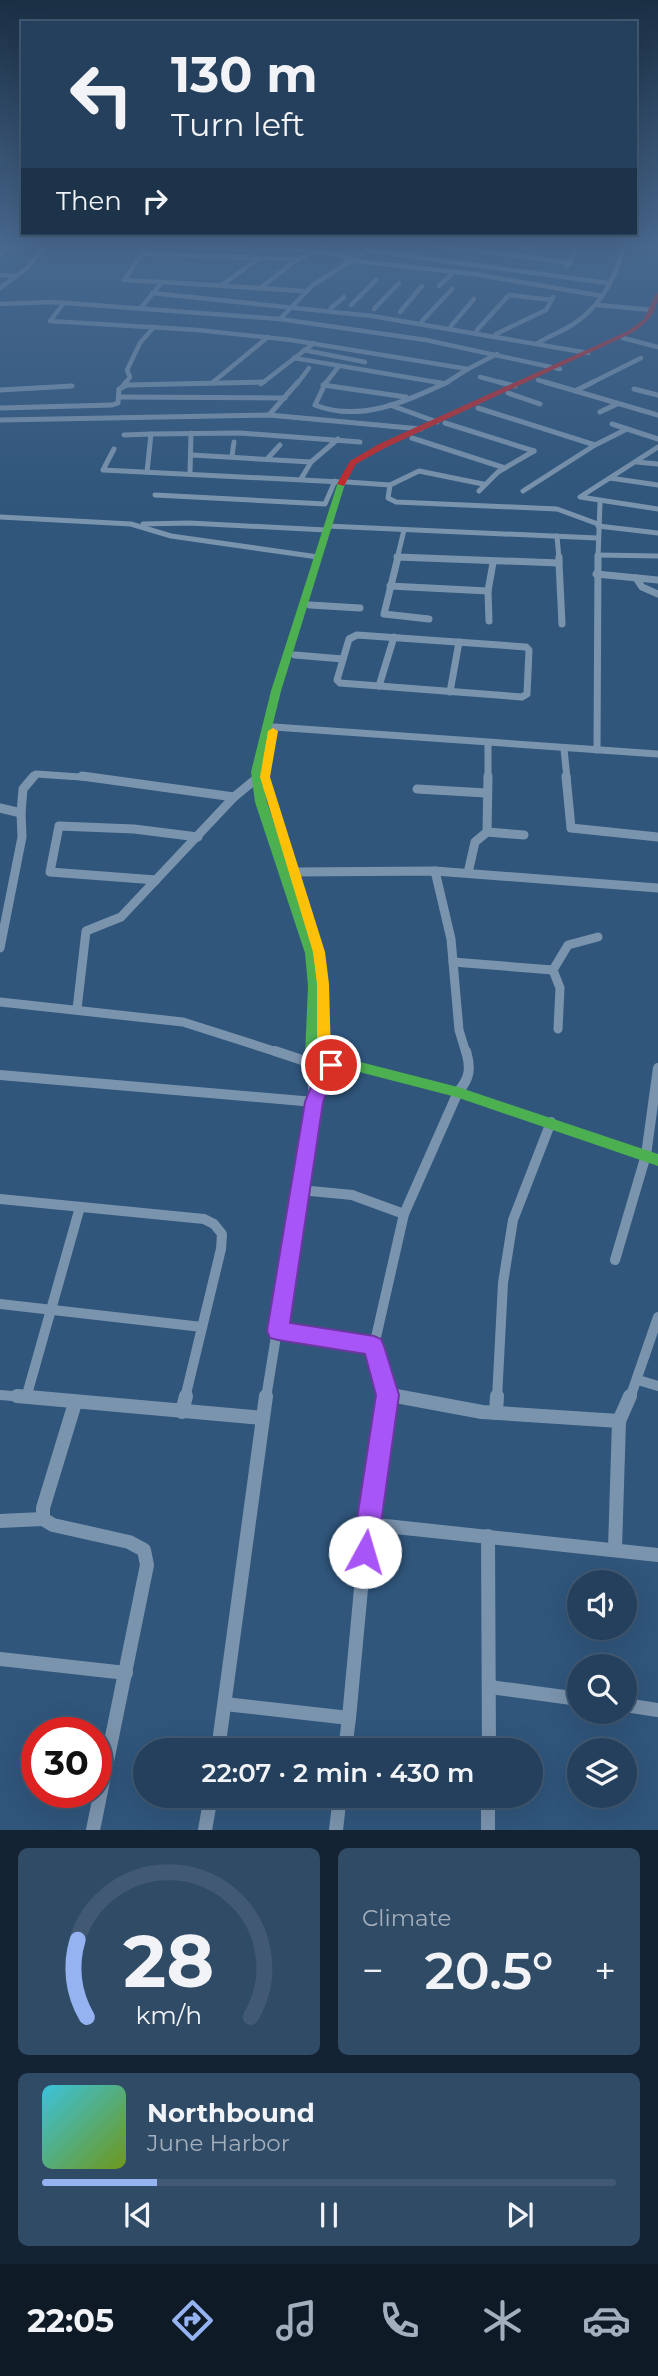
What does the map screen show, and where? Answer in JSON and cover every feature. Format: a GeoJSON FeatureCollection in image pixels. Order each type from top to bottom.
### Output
{"type":"FeatureCollection","features":[{"type":"Feature","properties":{"kind":"street"},"geometry":{"type":"LineString","coordinates":[[0,408],[118,403],[122,387],[129,379],[127,370],[140,343],[153,328]]}},
{"type":"Feature","properties":{"kind":"street"},"geometry":{"type":"LineString","coordinates":[[214,328],[468,369]]}},
{"type":"Feature","properties":{"kind":"street"},"geometry":{"type":"LineString","coordinates":[[349,328],[426,340],[557,369]]}},
{"type":"Feature","properties":{"kind":"street"},"geometry":{"type":"LineString","coordinates":[[467,328],[589,353]]}},
{"type":"Feature","properties":{"kind":"street"},"geometry":{"type":"LineString","coordinates":[[496,334],[508,328]]}},
{"type":"Feature","properties":{"kind":"street"},"geometry":{"type":"LineString","coordinates":[[538,343],[565,328]]}},
{"type":"Feature","properties":{"kind":"street"},"geometry":{"type":"LineString","coordinates":[[441,423],[538,380],[636,328]]}},
{"type":"Feature","properties":{"kind":"street"},"geometry":{"type":"LineString","coordinates":[[155,495],[325,504],[341,482],[364,462],[417,434],[641,328]]}},
{"type":"Feature","properties":{"kind":"street"},"geometry":{"type":"LineString","coordinates":[[212,383],[268,337]]}},
{"type":"Feature","properties":{"kind":"street"},"geometry":{"type":"LineString","coordinates":[[623,338],[658,347]]}},
{"type":"Feature","properties":{"kind":"street"},"geometry":{"type":"LineString","coordinates":[[122,387],[261,384],[314,343]]}},
{"type":"Feature","properties":{"kind":"street"},"geometry":{"type":"LineString","coordinates":[[304,351],[365,362]]}},
{"type":"Feature","properties":{"kind":"street"},"geometry":{"type":"LineString","coordinates":[[339,366],[315,399],[315,405],[356,413],[390,405],[459,379],[468,369],[497,354]]}},
{"type":"Feature","properties":{"kind":"street"},"geometry":{"type":"LineString","coordinates":[[359,366],[373,356]]}},
{"type":"Feature","properties":{"kind":"street"},"geometry":{"type":"LineString","coordinates":[[294,358],[443,384]]}},
{"type":"Feature","properties":{"kind":"street"},"geometry":{"type":"LineString","coordinates":[[575,391],[642,358]]}},
{"type":"Feature","properties":{"kind":"street"},"geometry":{"type":"LineString","coordinates":[[268,415],[309,368]]}},
{"type":"Feature","properties":{"kind":"street"},"geometry":{"type":"LineString","coordinates":[[480,377],[540,404]]}},
{"type":"Feature","properties":{"kind":"street"},"geometry":{"type":"LineString","coordinates":[[538,380],[658,415]]}},
{"type":"Feature","properties":{"kind":"street"},"geometry":{"type":"LineString","coordinates":[[0,390],[72,386]]}},
{"type":"Feature","properties":{"kind":"street"},"geometry":{"type":"LineString","coordinates":[[323,386],[408,398]]}},
{"type":"Feature","properties":{"kind":"street"},"geometry":{"type":"LineString","coordinates":[[634,389],[658,395]]}},
{"type":"Feature","properties":{"kind":"street"},"geometry":{"type":"LineString","coordinates":[[119,397],[285,398]]}},
{"type":"Feature","properties":{"kind":"street"},"geometry":{"type":"LineString","coordinates":[[157,397],[158,415]]}},
{"type":"Feature","properties":{"kind":"street"},"geometry":{"type":"LineString","coordinates":[[600,412],[617,404]]}},
{"type":"Feature","properties":{"kind":"street"},"geometry":{"type":"LineString","coordinates":[[114,449],[103,470],[390,485],[419,471],[483,484],[534,451],[390,405]]}},
{"type":"Feature","properties":{"kind":"street"},"geometry":{"type":"LineString","coordinates":[[478,408],[595,445]]}},
{"type":"Feature","properties":{"kind":"street"},"geometry":{"type":"LineString","coordinates":[[0,420],[268,415],[417,434],[505,468]]}},
{"type":"Feature","properties":{"kind":"street"},"geometry":{"type":"LineString","coordinates":[[612,424],[658,439]]}},
{"type":"Feature","properties":{"kind":"street"},"geometry":{"type":"LineString","coordinates":[[523,491],[595,445],[627,429]]}},
{"type":"Feature","properties":{"kind":"street"},"geometry":{"type":"LineString","coordinates":[[190,473],[191,433]]}},
{"type":"Feature","properties":{"kind":"street"},"geometry":{"type":"LineString","coordinates":[[124,435],[191,433],[360,442]]}},
{"type":"Feature","properties":{"kind":"street"},"geometry":{"type":"LineString","coordinates":[[148,472],[151,434]]}},
{"type":"Feature","properties":{"kind":"street"},"geometry":{"type":"LineString","coordinates":[[301,479],[311,461],[338,439]]}},
{"type":"Feature","properties":{"kind":"street"},"geometry":{"type":"LineString","coordinates":[[232,456],[234,442]]}},
{"type":"Feature","properties":{"kind":"street"},"geometry":{"type":"LineString","coordinates":[[268,458],[280,445]]}},
{"type":"Feature","properties":{"kind":"street"},"geometry":{"type":"LineString","coordinates":[[658,447],[580,498],[600,503],[658,509]]}},
{"type":"Feature","properties":{"kind":"street"},"geometry":{"type":"LineString","coordinates":[[192,455],[311,461]]}},
{"type":"Feature","properties":{"kind":"street"},"geometry":{"type":"LineString","coordinates":[[637,461],[658,464]]}},
{"type":"Feature","properties":{"kind":"street"},"geometry":{"type":"LineString","coordinates":[[610,478],[658,485]]}},
{"type":"Feature","properties":{"kind":"street"},"geometry":{"type":"LineString","coordinates":[[220,1738],[263,1418],[320,1064],[321,960],[265,777],[274,727],[310,605],[341,482]]}},
{"type":"Feature","properties":{"kind":"street"},"geometry":{"type":"LineString","coordinates":[[479,491],[485,488],[483,484]]}},
{"type":"Feature","properties":{"kind":"street"},"geometry":{"type":"LineString","coordinates":[[390,485],[388,498],[396,502],[557,509],[598,525],[658,533]]}},
{"type":"Feature","properties":{"kind":"street"},"geometry":{"type":"LineString","coordinates":[[597,750],[599,677],[596,574],[600,503]]}},
{"type":"Feature","properties":{"kind":"street"},"geometry":{"type":"LineString","coordinates":[[0,517],[131,524],[189,523],[597,538]]}},
{"type":"Feature","properties":{"kind":"street"},"geometry":{"type":"LineString","coordinates":[[131,524],[171,536],[318,557]]}},
{"type":"Feature","properties":{"kind":"street"},"geometry":{"type":"LineString","coordinates":[[320,1064],[311,954],[256,779],[276,691],[329,528]]}},
{"type":"Feature","properties":{"kind":"street"},"geometry":{"type":"LineString","coordinates":[[404,530],[390,586],[386,616],[429,619]]}},
{"type":"Feature","properties":{"kind":"street"},"geometry":{"type":"LineString","coordinates":[[557,536],[562,624]]}},
{"type":"Feature","properties":{"kind":"street"},"geometry":{"type":"LineString","coordinates":[[597,555],[658,556]]}},
{"type":"Feature","properties":{"kind":"street"},"geometry":{"type":"LineString","coordinates":[[397,557],[559,564]]}},
{"type":"Feature","properties":{"kind":"street"},"geometry":{"type":"LineString","coordinates":[[489,621],[488,591],[493,563]]}},
{"type":"Feature","properties":{"kind":"street"},"geometry":{"type":"LineString","coordinates":[[596,574],[658,580]]}},
{"type":"Feature","properties":{"kind":"street"},"geometry":{"type":"LineString","coordinates":[[636,578],[642,587],[658,594]]}},
{"type":"Feature","properties":{"kind":"street"},"geometry":{"type":"LineString","coordinates":[[390,586],[488,591]]}},
{"type":"Feature","properties":{"kind":"street"},"geometry":{"type":"LineString","coordinates":[[310,605],[360,608]]}},
{"type":"Feature","properties":{"kind":"street"},"geometry":{"type":"LineString","coordinates":[[351,636],[394,637],[526,647],[529,650],[527,694],[522,697],[450,692],[340,683],[337,680],[351,636]]}},
{"type":"Feature","properties":{"kind":"street"},"geometry":{"type":"LineString","coordinates":[[379,686],[394,637]]}},
{"type":"Feature","properties":{"kind":"street"},"geometry":{"type":"LineString","coordinates":[[450,692],[459,642]]}},
{"type":"Feature","properties":{"kind":"street"},"geometry":{"type":"LineString","coordinates":[[295,655],[343,659]]}},
{"type":"Feature","properties":{"kind":"street"},"geometry":{"type":"LineString","coordinates":[[274,727],[658,754]]}},
{"type":"Feature","properties":{"kind":"street"},"geometry":{"type":"LineString","coordinates":[[487,832],[488,743]]}},
{"type":"Feature","properties":{"kind":"street"},"geometry":{"type":"LineString","coordinates":[[564,749],[571,828],[658,837]]}},
{"type":"Feature","properties":{"kind":"street"},"geometry":{"type":"LineString","coordinates":[[0,948],[22,837],[23,789],[36,774],[163,786],[234,797]]}},
{"type":"Feature","properties":{"kind":"street"},"geometry":{"type":"LineString","coordinates":[[76,1009],[86,931],[95,925],[121,917],[234,797],[256,779]]}},
{"type":"Feature","properties":{"kind":"street"},"geometry":{"type":"LineString","coordinates":[[417,789],[486,793]]}},
{"type":"Feature","properties":{"kind":"street"},"geometry":{"type":"LineString","coordinates":[[0,808],[21,813]]}},
{"type":"Feature","properties":{"kind":"street"},"geometry":{"type":"LineString","coordinates":[[156,880],[50,872],[59,826],[198,837]]}},
{"type":"Feature","properties":{"kind":"street"},"geometry":{"type":"LineString","coordinates":[[468,873],[475,842],[487,832],[524,835]]}},
{"type":"Feature","properties":{"kind":"street"},"geometry":{"type":"LineString","coordinates":[[295,872],[435,871],[658,888]]}},
{"type":"Feature","properties":{"kind":"street"},"geometry":{"type":"LineString","coordinates":[[346,1738],[367,1524],[387,1395],[374,1346],[404,1214],[458,1091],[468,1080],[470,1065],[459,1030],[453,962],[435,871]]}},
{"type":"Feature","properties":{"kind":"street"},"geometry":{"type":"LineString","coordinates":[[558,1029],[560,988],[553,970],[563,947],[573,941],[598,937]]}},
{"type":"Feature","properties":{"kind":"street"},"geometry":{"type":"LineString","coordinates":[[453,962],[553,970]]}},
{"type":"Feature","properties":{"kind":"street"},"geometry":{"type":"LineString","coordinates":[[0,1002],[183,1022],[320,1064],[458,1091],[652,1157]]}},
{"type":"Feature","properties":{"kind":"street"},"geometry":{"type":"LineString","coordinates":[[615,1260],[652,1157],[658,1068]]}},
{"type":"Feature","properties":{"kind":"street"},"geometry":{"type":"LineString","coordinates":[[0,1075],[314,1102]]}},
{"type":"Feature","properties":{"kind":"street"},"geometry":{"type":"LineString","coordinates":[[496,1413],[503,1283],[513,1220],[551,1122]]}},
{"type":"Feature","properties":{"kind":"street"},"geometry":{"type":"LineString","coordinates":[[300,1190],[352,1195],[404,1214]]}},
{"type":"Feature","properties":{"kind":"street"},"geometry":{"type":"LineString","coordinates":[[0,1199],[204,1219],[214,1224],[222,1234],[221,1249],[182,1412]]}},
{"type":"Feature","properties":{"kind":"street"},"geometry":{"type":"LineString","coordinates":[[26,1398],[80,1207]]}},
{"type":"Feature","properties":{"kind":"street"},"geometry":{"type":"LineString","coordinates":[[0,1304],[51,1312],[202,1327]]}},
{"type":"Feature","properties":{"kind":"street"},"geometry":{"type":"LineString","coordinates":[[615,1549],[619,1421],[638,1380],[658,1317]]}},
{"type":"Feature","properties":{"kind":"street"},"geometry":{"type":"LineString","coordinates":[[278,1331],[374,1346]]}},
{"type":"Feature","properties":{"kind":"street"},"geometry":{"type":"LineString","coordinates":[[638,1380],[658,1386]]}},
{"type":"Feature","properties":{"kind":"street"},"geometry":{"type":"LineString","coordinates":[[0,1395],[263,1418]]}},
{"type":"Feature","properties":{"kind":"street"},"geometry":{"type":"LineString","coordinates":[[387,1395],[496,1413],[619,1421]]}},
{"type":"Feature","properties":{"kind":"street"},"geometry":{"type":"LineString","coordinates":[[43,1519],[43,1508],[75,1403]]}},
{"type":"Feature","properties":{"kind":"street"},"geometry":{"type":"LineString","coordinates":[[0,1521],[43,1519],[53,1525],[129,1542],[144,1550],[147,1565],[93,1830]]}},
{"type":"Feature","properties":{"kind":"street"},"geometry":{"type":"LineString","coordinates":[[367,1524],[658,1555]]}},
{"type":"Feature","properties":{"kind":"street"},"geometry":{"type":"LineString","coordinates":[[488,1536],[489,1738]]}},
{"type":"Feature","properties":{"kind":"street"},"geometry":{"type":"LineString","coordinates":[[0,1659],[126,1673]]}},
{"type":"Feature","properties":{"kind":"street"},"geometry":{"type":"LineString","coordinates":[[490,1687],[567,1697]]}},
{"type":"Feature","properties":{"kind":"street"},"geometry":{"type":"LineString","coordinates":[[225,1704],[349,1718]]}},
{"type":"Feature","properties":{"kind":"street"},"geometry":{"type":"LineString","coordinates":[[637,1707],[658,1710]]}},
{"type":"Feature","properties":{"kind":"street"},"geometry":{"type":"LineString","coordinates":[[205,1830],[209,1808]]}},
{"type":"Feature","properties":{"kind":"street"},"geometry":{"type":"LineString","coordinates":[[336,1830],[339,1808]]}},
{"type":"Feature","properties":{"kind":"street"},"geometry":{"type":"LineString","coordinates":[[488,1808],[488,1830]]}},
{"type":"Feature","properties":{"kind":"traffic: fast"},"geometry":{"type":"LineString","coordinates":[[312,1057],[314,986],[311,953],[261,802],[256,772],[276,691],[341,484]]}},
{"type":"Feature","properties":{"kind":"traffic: fast"},"geometry":{"type":"LineString","coordinates":[[319,1054],[326,1057],[329,1064],[326,1071],[319,1074],[312,1071],[309,1064],[312,1057],[319,1054]]}},
{"type":"Feature","properties":{"kind":"traffic: fast"},"geometry":{"type":"LineString","coordinates":[[331,1060],[458,1092],[658,1160]]}},
{"type":"Feature","properties":{"kind":"traffic: slow"},"geometry":{"type":"LineString","coordinates":[[273,731],[265,777],[319,952],[323,984],[324,1056]]}},
{"type":"Feature","properties":{"kind":"traffic: jam"},"geometry":{"type":"LineString","coordinates":[[341,484],[353,463],[382,446],[635,328]]}},
{"type":"Feature","properties":{"kind":"route"},"geometry":{"type":"LineString","coordinates":[[331,1065],[325,1072],[314,1102],[278,1331],[374,1346],[387,1395],[365,1552]]}}]}
